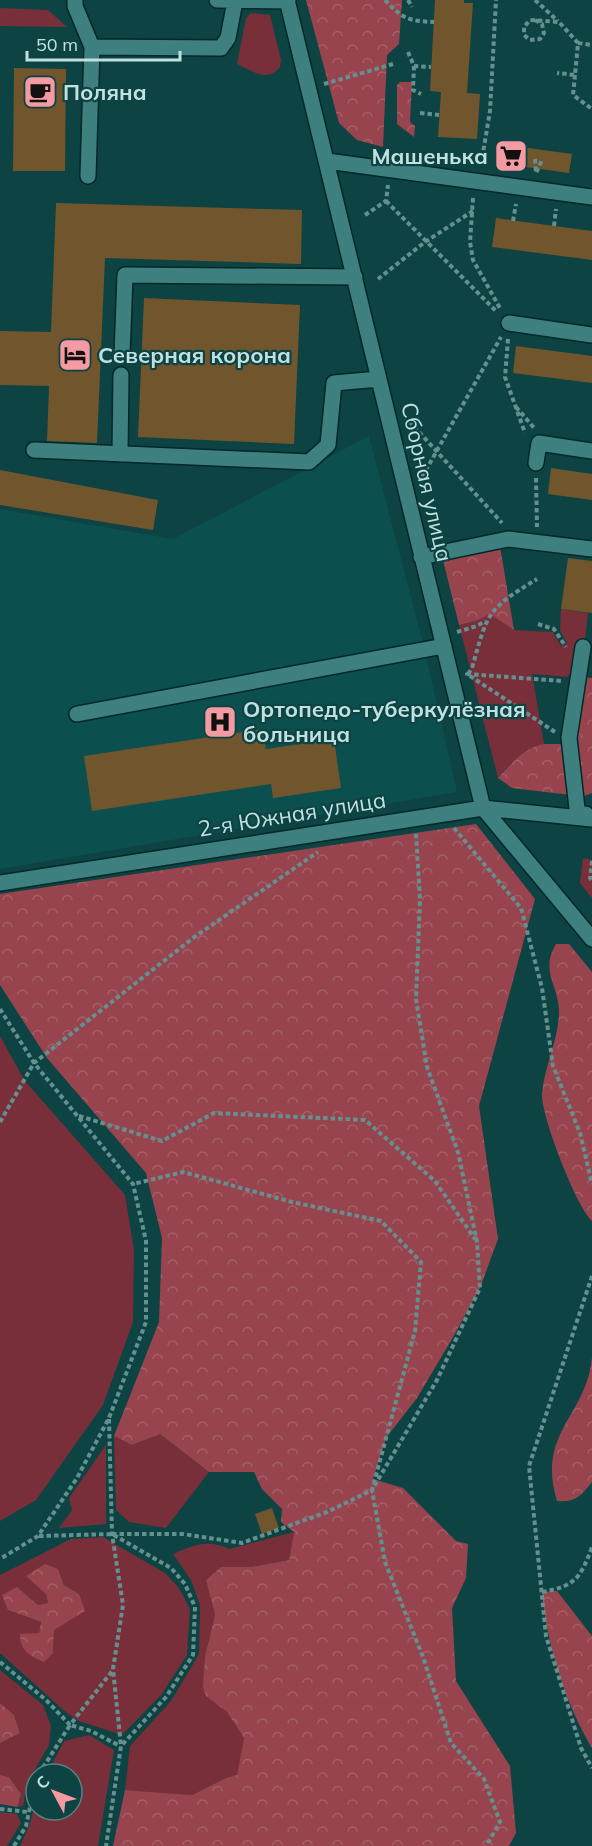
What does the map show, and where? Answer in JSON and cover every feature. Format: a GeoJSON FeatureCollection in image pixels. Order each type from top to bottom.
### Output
{"type":"FeatureCollection","features":[{"type":"Feature","properties":{"kind":"street"},"geometry":{"type":"LineString","coordinates":[[75,0],[75,6],[93,47],[88,176]]}},
{"type":"Feature","properties":{"kind":"street"},"geometry":{"type":"LineString","coordinates":[[217,0],[287,0]]}},
{"type":"Feature","properties":{"kind":"street","name":"Сборная улица"},"geometry":{"type":"LineString","coordinates":[[287,0],[483,808],[592,939]]}},
{"type":"Feature","properties":{"kind":"street"},"geometry":{"type":"LineString","coordinates":[[93,47],[221,48],[228,38],[235,1]]}},
{"type":"Feature","properties":{"kind":"street"},"geometry":{"type":"LineString","coordinates":[[327,161],[592,197],[592,192]]}},
{"type":"Feature","properties":{"kind":"street"},"geometry":{"type":"LineString","coordinates":[[122,354],[125,275],[355,277]]}},
{"type":"Feature","properties":{"kind":"street"},"geometry":{"type":"LineString","coordinates":[[509,323],[592,335]]}},
{"type":"Feature","properties":{"kind":"street"},"geometry":{"type":"LineString","coordinates":[[120,454],[121,375]]}},
{"type":"Feature","properties":{"kind":"street"},"geometry":{"type":"LineString","coordinates":[[34,450],[309,462],[328,445],[334,383],[379,379]]}},
{"type":"Feature","properties":{"kind":"street"},"geometry":{"type":"LineString","coordinates":[[536,463],[538,443],[592,451]]}},
{"type":"Feature","properties":{"kind":"street"},"geometry":{"type":"LineString","coordinates":[[421,557],[508,539],[592,549]]}},
{"type":"Feature","properties":{"kind":"street"},"geometry":{"type":"LineString","coordinates":[[77,714],[444,646]]}},
{"type":"Feature","properties":{"kind":"street"},"geometry":{"type":"LineString","coordinates":[[583,647],[569,738],[587,816]]}},
{"type":"Feature","properties":{"kind":"street","name":"2-я Южная улица"},"geometry":{"type":"LineString","coordinates":[[0,883],[483,808],[587,816]]}},
{"type":"Feature","properties":{"kind":"path"},"geometry":{"type":"LineString","coordinates":[[385,0],[401,17],[410,21],[434,22]]}},
{"type":"Feature","properties":{"kind":"path"},"geometry":{"type":"LineString","coordinates":[[408,0],[412,7]]}},
{"type":"Feature","properties":{"kind":"path"},"geometry":{"type":"LineString","coordinates":[[481,165],[490,111],[496,0]]}},
{"type":"Feature","properties":{"kind":"path"},"geometry":{"type":"LineString","coordinates":[[535,0],[578,43],[592,45]]}},
{"type":"Feature","properties":{"kind":"path"},"geometry":{"type":"LineString","coordinates":[[535,20],[542,24],[544,33],[540,39],[533,41],[526,38],[523,31],[526,23],[535,20],[559,22]]}},
{"type":"Feature","properties":{"kind":"path"},"geometry":{"type":"LineString","coordinates":[[578,43],[573,95],[592,109]]}},
{"type":"Feature","properties":{"kind":"path"},"geometry":{"type":"LineString","coordinates":[[408,52],[414,66],[413,90],[421,94]]}},
{"type":"Feature","properties":{"kind":"path"},"geometry":{"type":"LineString","coordinates":[[324,84],[393,64]]}},
{"type":"Feature","properties":{"kind":"path"},"geometry":{"type":"LineString","coordinates":[[414,66],[431,67]]}},
{"type":"Feature","properties":{"kind":"path"},"geometry":{"type":"LineString","coordinates":[[557,73],[575,75]]}},
{"type":"Feature","properties":{"kind":"path"},"geometry":{"type":"LineString","coordinates":[[420,113],[439,114]]}},
{"type":"Feature","properties":{"kind":"path"},"geometry":{"type":"LineString","coordinates":[[534,159],[536,173],[542,160]]}},
{"type":"Feature","properties":{"kind":"path"},"geometry":{"type":"LineString","coordinates":[[365,215],[386,201],[509,323],[422,477]]}},
{"type":"Feature","properties":{"kind":"path"},"geometry":{"type":"LineString","coordinates":[[513,220],[516,204]]}},
{"type":"Feature","properties":{"kind":"path"},"geometry":{"type":"LineString","coordinates":[[554,226],[556,209]]}},
{"type":"Feature","properties":{"kind":"path"},"geometry":{"type":"LineString","coordinates":[[378,279],[425,242],[474,211]]}},
{"type":"Feature","properties":{"kind":"path"},"geometry":{"type":"LineString","coordinates":[[410,421],[517,540]]}},
{"type":"Feature","properties":{"kind":"path"},"geometry":{"type":"LineString","coordinates":[[536,463],[538,515]]}},
{"type":"Feature","properties":{"kind":"path"},"geometry":{"type":"LineString","coordinates":[[457,632],[477,626],[501,601],[537,579]]}},
{"type":"Feature","properties":{"kind":"path"},"geometry":{"type":"LineString","coordinates":[[467,674],[472,668],[485,620]]}},
{"type":"Feature","properties":{"kind":"path"},"geometry":{"type":"LineString","coordinates":[[538,624],[554,629],[564,645]]}},
{"type":"Feature","properties":{"kind":"path"},"geometry":{"type":"LineString","coordinates":[[467,674],[578,682]]}},
{"type":"Feature","properties":{"kind":"path"},"geometry":{"type":"LineString","coordinates":[[467,674],[540,724],[569,738]]}},
{"type":"Feature","properties":{"kind":"path"},"geometry":{"type":"LineString","coordinates":[[442,814],[521,908],[542,988],[553,1066],[580,1133],[592,1184]]}},
{"type":"Feature","properties":{"kind":"path"},"geometry":{"type":"LineString","coordinates":[[0,1558],[39,1536],[183,1534],[242,1543],[327,1512],[372,1490],[437,1380],[480,1288],[477,1242],[458,1152],[427,1067],[416,999],[420,899],[415,818]]}},
{"type":"Feature","properties":{"kind":"path"},"geometry":{"type":"LineString","coordinates":[[0,1122],[34,1063],[193,938],[326,847]]}},
{"type":"Feature","properties":{"kind":"path"},"geometry":{"type":"LineString","coordinates":[[592,861],[590,878],[592,881]]}},
{"type":"Feature","properties":{"kind":"path"},"geometry":{"type":"LineString","coordinates":[[0,1009],[34,1063],[134,1184],[146,1241],[146,1322],[109,1418],[76,1478],[39,1536]]}},
{"type":"Feature","properties":{"kind":"path"},"geometry":{"type":"LineString","coordinates":[[78,1116],[162,1141],[214,1113],[365,1120],[435,1181],[477,1242]]}},
{"type":"Feature","properties":{"kind":"path"},"geometry":{"type":"LineString","coordinates":[[134,1184],[183,1172],[292,1202],[381,1221],[421,1262],[415,1331],[372,1490],[385,1562],[423,1657],[451,1743],[484,1779],[500,1822],[486,1846]]}},
{"type":"Feature","properties":{"kind":"path"},"geometry":{"type":"LineString","coordinates":[[592,1276],[530,1466],[546,1636],[581,1748],[592,1768]]}},
{"type":"Feature","properties":{"kind":"path"},"geometry":{"type":"LineString","coordinates":[[108,1846],[121,1746],[113,1670],[123,1605],[112,1534],[109,1418]]}},
{"type":"Feature","properties":{"kind":"path"},"geometry":{"type":"LineString","coordinates":[[112,1534],[171,1568],[185,1584],[195,1607],[193,1655],[166,1697],[121,1746]]}},
{"type":"Feature","properties":{"kind":"path"},"geometry":{"type":"LineString","coordinates":[[542,1592],[566,1587],[584,1570],[592,1547]]}},
{"type":"Feature","properties":{"kind":"path"},"geometry":{"type":"LineString","coordinates":[[0,1662],[46,1700],[70,1725],[91,1731],[121,1746]]}},
{"type":"Feature","properties":{"kind":"path"},"geometry":{"type":"LineString","coordinates":[[47,1762],[70,1725],[113,1670]]}},
{"type":"Feature","properties":{"kind":"path"},"geometry":{"type":"LineString","coordinates":[[0,1809],[24,1812]]}},
{"type":"Feature","properties":{"kind":"path"},"geometry":{"type":"LineString","coordinates":[[14,1846],[27,1822]]}},
{"type":"Feature","properties":{"kind":"shaded area"},"geometry":{"type":"Polygon","coordinates":[[[0,8],[48,10],[67,27],[0,26],[0,8]]]}},
{"type":"Feature","properties":{"kind":"shaded area"},"geometry":{"type":"Polygon","coordinates":[[[251,13],[270,15],[281,60],[280,67],[270,74],[260,74],[237,64],[246,18],[251,13]]]}},
{"type":"Feature","properties":{"kind":"shaded area","name":"Ортопедо-туберкулёзная больница"},"geometry":{"type":"Polygon","coordinates":[[[369,436],[425,651],[457,792],[0,869],[0,509],[173,539],[369,436]]]}},
{"type":"Feature","properties":{"kind":"shaded area"},"geometry":{"type":"Polygon","coordinates":[[[561,609],[588,613],[581,656],[567,677],[532,674],[544,744],[524,753],[498,778],[459,625],[476,621],[490,613],[514,630],[553,632],[561,646],[567,643],[560,631],[561,609]]]}},
{"type":"Feature","properties":{"kind":"shaded area"},"geometry":{"type":"Polygon","coordinates":[[[583,858],[592,860],[592,898],[580,883],[583,858]]]}},
{"type":"Feature","properties":{"kind":"shaded area"},"geometry":{"type":"Polygon","coordinates":[[[0,1036],[25,1081],[125,1195],[134,1250],[133,1322],[103,1405],[36,1500],[0,1521],[0,1036]]]}},
{"type":"Feature","properties":{"kind":"shaded area"},"geometry":{"type":"Polygon","coordinates":[[[160,1434],[209,1472],[166,1528],[129,1522],[116,1510],[114,1436],[132,1445],[160,1434]]]}},
{"type":"Feature","properties":{"kind":"shaded area"},"geometry":{"type":"Polygon","coordinates":[[[106,1445],[106,1524],[59,1528],[72,1510],[69,1498],[106,1445]]]}},
{"type":"Feature","properties":{"kind":"shaded area"},"geometry":{"type":"Polygon","coordinates":[[[294,1532],[289,1560],[251,1567],[221,1567],[206,1580],[215,1615],[205,1656],[206,1696],[227,1712],[244,1738],[237,1776],[226,1778],[192,1795],[125,1790],[130,1746],[171,1701],[199,1654],[200,1605],[191,1580],[173,1554],[201,1544],[214,1544],[229,1549],[294,1532]]]}},
{"type":"Feature","properties":{"kind":"shaded area"},"geometry":{"type":"Polygon","coordinates":[[[103,1537],[165,1573],[179,1588],[190,1609],[187,1655],[162,1694],[122,1735],[79,1721],[68,1714],[0,1653],[0,1575],[71,1539],[103,1537]],[[58,1569],[46,1594],[48,1603],[38,1605],[17,1587],[8,1610],[41,1622],[39,1633],[53,1653],[54,1630],[79,1594],[64,1585],[58,1569]]]}},
{"type":"Feature","properties":{"kind":"shaded area"},"geometry":{"type":"Polygon","coordinates":[[[0,1670],[43,1705],[51,1726],[49,1745],[39,1762],[24,1762],[23,1806],[17,1807],[21,1794],[9,1777],[0,1775],[0,1743],[20,1733],[14,1715],[0,1703],[0,1670]]]}},
{"type":"Feature","properties":{"kind":"shaded area"},"geometry":{"type":"Polygon","coordinates":[[[89,1735],[114,1750],[98,1846],[20,1846],[30,1822],[84,1822],[84,1762],[53,1762],[64,1741],[89,1735]]]}},
{"type":"Feature","properties":{"kind":"shaded area"},"geometry":{"type":"Polygon","coordinates":[[[0,1812],[17,1814],[21,1823],[7,1846],[0,1846],[0,1812]]]}},
{"type":"Feature","properties":{"kind":"green space"},"geometry":{"type":"Polygon","coordinates":[[[306,0],[402,0],[399,44],[387,55],[383,147],[357,140],[339,123],[306,0]]]}},
{"type":"Feature","properties":{"kind":"green space"},"geometry":{"type":"Polygon","coordinates":[[[400,82],[412,82],[410,122],[415,126],[414,137],[397,124],[397,85],[400,82]]]}},
{"type":"Feature","properties":{"kind":"green space"},"geometry":{"type":"Polygon","coordinates":[[[500,546],[514,630],[490,614],[476,621],[459,625],[443,560],[500,546]]]}},
{"type":"Feature","properties":{"kind":"green space"},"geometry":{"type":"Polygon","coordinates":[[[584,677],[592,678],[592,793],[582,797],[575,742],[584,677]]]}},
{"type":"Feature","properties":{"kind":"green space"},"geometry":{"type":"Polygon","coordinates":[[[544,744],[564,744],[571,795],[512,788],[498,778],[524,753],[544,744]]]}},
{"type":"Feature","properties":{"kind":"green space"},"geometry":{"type":"Polygon","coordinates":[[[476,824],[535,899],[479,1106],[498,1239],[480,1288],[452,1339],[417,1398],[386,1438],[373,1479],[403,1488],[456,1541],[468,1544],[466,1578],[452,1608],[456,1681],[510,1766],[516,1833],[509,1846],[113,1846],[125,1790],[192,1795],[237,1775],[244,1738],[227,1712],[206,1696],[203,1687],[205,1656],[215,1615],[206,1580],[221,1567],[251,1567],[289,1560],[294,1532],[281,1522],[282,1509],[262,1489],[254,1472],[209,1472],[160,1434],[132,1445],[114,1436],[159,1322],[162,1238],[146,1173],[47,1058],[0,985],[0,894],[476,824]]]}},
{"type":"Feature","properties":{"kind":"green space"},"geometry":{"type":"Polygon","coordinates":[[[556,944],[569,944],[592,972],[592,1221],[577,1198],[569,1180],[553,1140],[543,1105],[543,1084],[559,1014],[549,963],[556,944]]]}},
{"type":"Feature","properties":{"kind":"green space"},"geometry":{"type":"Polygon","coordinates":[[[592,1357],[592,1482],[577,1498],[557,1501],[552,1477],[553,1458],[558,1441],[588,1377],[592,1357]]]}},
{"type":"Feature","properties":{"kind":"green space"},"geometry":{"type":"Polygon","coordinates":[[[45,1564],[58,1569],[64,1585],[79,1594],[85,1611],[54,1630],[53,1653],[44,1662],[27,1652],[20,1640],[20,1634],[39,1633],[41,1622],[8,1610],[2,1595],[17,1587],[38,1605],[48,1603],[46,1594],[26,1576],[45,1564]]]}},
{"type":"Feature","properties":{"kind":"green space"},"geometry":{"type":"Polygon","coordinates":[[[557,1591],[592,1636],[592,1748],[566,1693],[548,1631],[542,1592],[557,1591]]]}},
{"type":"Feature","properties":{"kind":"green space"},"geometry":{"type":"Polygon","coordinates":[[[0,1703],[14,1715],[20,1733],[0,1743],[0,1703]]]}},
{"type":"Feature","properties":{"kind":"green space"},"geometry":{"type":"Polygon","coordinates":[[[0,1775],[9,1777],[21,1794],[17,1807],[0,1804],[0,1775]]]}},
{"type":"Feature","properties":{"kind":"building"},"geometry":{"type":"Polygon","coordinates":[[[435,0],[464,0],[464,3],[473,3],[467,93],[480,94],[477,139],[438,137],[441,92],[430,91],[435,0]]]}},
{"type":"Feature","properties":{"kind":"building"},"geometry":{"type":"Polygon","coordinates":[[[14,68],[66,69],[65,171],[13,171],[14,68]]]}},
{"type":"Feature","properties":{"kind":"building"},"geometry":{"type":"Polygon","coordinates":[[[507,145],[572,154],[569,173],[504,164],[507,145]]]}},
{"type":"Feature","properties":{"kind":"building"},"geometry":{"type":"Polygon","coordinates":[[[56,203],[302,210],[301,264],[105,258],[97,443],[47,441],[49,386],[0,385],[0,331],[51,332],[56,203]]]}},
{"type":"Feature","properties":{"kind":"building"},"geometry":{"type":"Polygon","coordinates":[[[496,218],[592,231],[592,260],[492,247],[496,218]]]}},
{"type":"Feature","properties":{"kind":"building"},"geometry":{"type":"Polygon","coordinates":[[[144,298],[300,305],[294,444],[138,437],[144,298]]]}},
{"type":"Feature","properties":{"kind":"building"},"geometry":{"type":"Polygon","coordinates":[[[516,346],[592,356],[592,383],[513,373],[516,346]]]}},
{"type":"Feature","properties":{"kind":"building"},"geometry":{"type":"Polygon","coordinates":[[[551,468],[592,474],[592,500],[548,494],[551,468]]]}},
{"type":"Feature","properties":{"kind":"building"},"geometry":{"type":"Polygon","coordinates":[[[0,470],[158,500],[153,530],[0,505],[0,470]]]}},
{"type":"Feature","properties":{"kind":"building"},"geometry":{"type":"Polygon","coordinates":[[[568,558],[592,561],[592,613],[561,609],[568,558]]]}},
{"type":"Feature","properties":{"kind":"building"},"geometry":{"type":"Polygon","coordinates":[[[263,729],[266,749],[334,739],[341,788],[273,798],[271,784],[92,811],[84,756],[263,729]]]}},
{"type":"Feature","properties":{"kind":"building"},"geometry":{"type":"Polygon","coordinates":[[[272,1508],[279,1528],[262,1534],[255,1514],[272,1508]]]}},
{"type":"Feature","properties":{"kind":"place","name":"Поляна"},"geometry":{"type":"Point","coordinates":[40,92]}},
{"type":"Feature","properties":{"kind":"place","name":"Машенька"},"geometry":{"type":"Point","coordinates":[511,156]}},
{"type":"Feature","properties":{"kind":"place","name":"Северная корона"},"geometry":{"type":"Point","coordinates":[75,355]}},
{"type":"Feature","properties":{"kind":"place","name":"Ортопедо-туберкулёзная больница"},"geometry":{"type":"Point","coordinates":[220,722]}}]}
